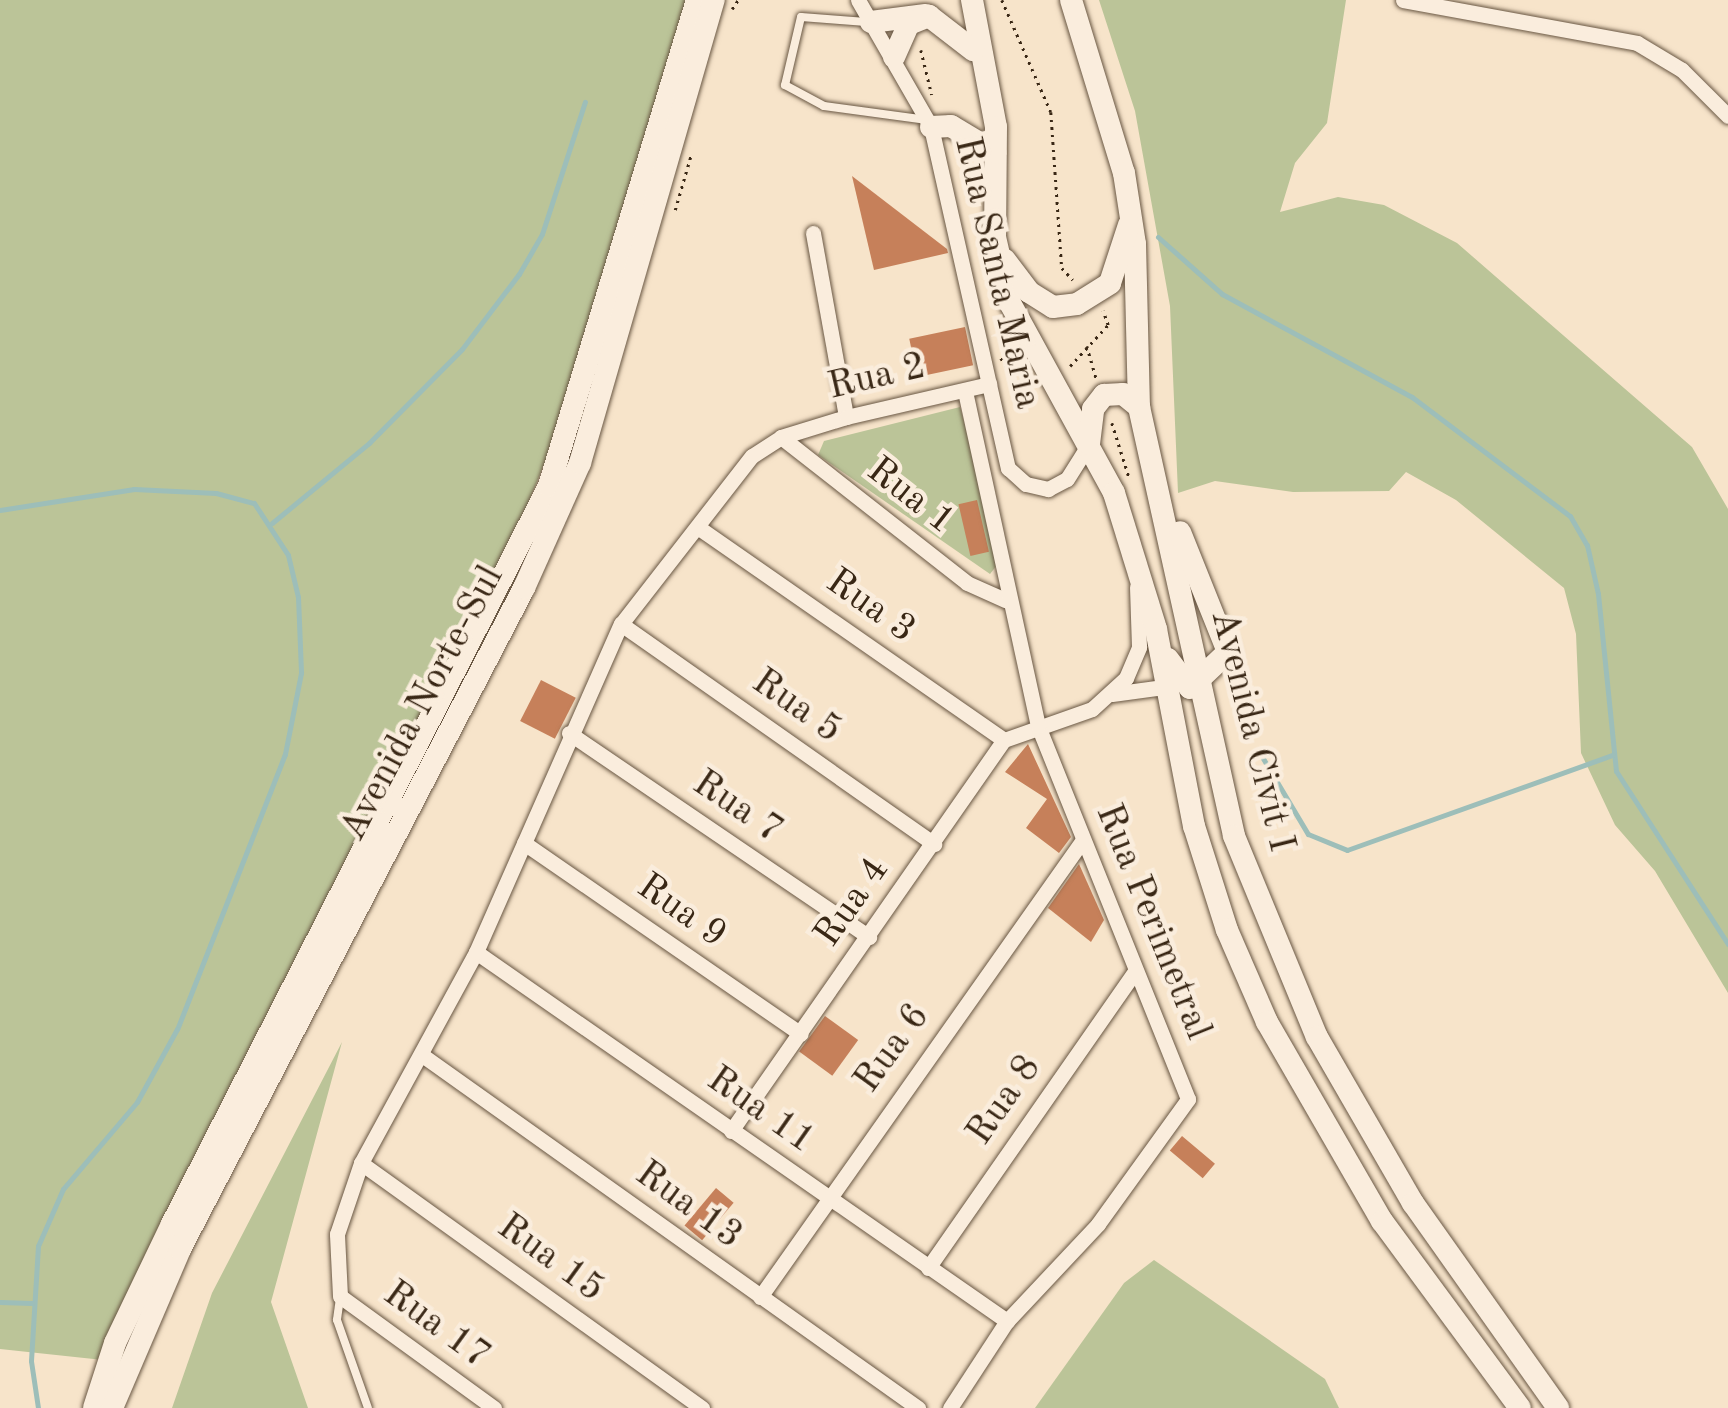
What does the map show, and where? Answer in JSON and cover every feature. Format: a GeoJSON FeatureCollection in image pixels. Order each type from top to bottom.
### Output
{"type":"FeatureCollection","features":[{"type":"Feature","properties":{"kind":"main road","name":"Avenida Norte-Sul"},"geometry":{"type":"LineString","coordinates":[[94,1408],[115,1342],[172,1224],[550,486],[697,0]]}},
{"type":"Feature","properties":{"kind":"main road","name":"Avenida Norte-Sul"},"geometry":{"type":"LineString","coordinates":[[112,1408],[180,1249],[524,588],[580,463],[714,0]]}},
{"type":"Feature","properties":{"kind":"main road"},"geometry":{"type":"LineString","coordinates":[[954,0],[986,84]]}},
{"type":"Feature","properties":{"kind":"main road"},"geometry":{"type":"LineString","coordinates":[[972,0],[986,84]]}},
{"type":"Feature","properties":{"kind":"main road","name":"Avenida Civit I"},"geometry":{"type":"LineString","coordinates":[[1071,0],[1131,216],[1140,407],[1234,836],[1317,1037],[1413,1202],[1558,1408]]}},
{"type":"Feature","properties":{"kind":"main road"},"geometry":{"type":"LineString","coordinates":[[870,22],[928,16],[973,50]]}},
{"type":"Feature","properties":{"kind":"main road"},"geometry":{"type":"LineString","coordinates":[[894,57],[909,24],[928,16]]}},
{"type":"Feature","properties":{"kind":"main road","name":"Avenida Civit I"},"geometry":{"type":"LineString","coordinates":[[986,84],[996,152],[998,251],[1026,343],[1089,444],[1136,560],[1156,630],[1194,826],[1268,1022],[1382,1222],[1520,1408]]}},
{"type":"Feature","properties":{"kind":"main road"},"geometry":{"type":"LineString","coordinates":[[929,123],[950,126],[996,152]]}},
{"type":"Feature","properties":{"kind":"main road"},"geometry":{"type":"LineString","coordinates":[[998,251],[1029,292],[1053,308],[1077,304],[1110,284],[1131,216]]}},
{"type":"Feature","properties":{"kind":"main road"},"geometry":{"type":"LineString","coordinates":[[1089,444],[1093,410],[1104,395],[1123,394],[1140,407]]}},
{"type":"Feature","properties":{"kind":"main road"},"geometry":{"type":"LineString","coordinates":[[1156,473],[1227,638],[1223,664],[1200,682],[1180,684],[1156,630]]}},
{"type":"Feature","properties":{"kind":"street","name":"Rua Santa Maria"},"geometry":{"type":"LineString","coordinates":[[858,0],[929,123],[1008,468],[1026,484],[1048,488],[1067,479],[1089,444]]}},
{"type":"Feature","properties":{"kind":"street"},"geometry":{"type":"LineString","coordinates":[[1403,0],[1636,43],[1682,70],[1728,116]]}},
{"type":"Feature","properties":{"kind":"street"},"geometry":{"type":"LineString","coordinates":[[813,232],[846,417]]}},
{"type":"Feature","properties":{"kind":"street","name":"Rua 2"},"geometry":{"type":"LineString","coordinates":[[781,437],[846,417],[989,384]]}},
{"type":"Feature","properties":{"kind":"street","name":"Rua Perimetral"},"geometry":{"type":"LineString","coordinates":[[950,1408],[1007,1321],[1098,1224],[1188,1100],[1038,726],[1005,600],[965,391]]}},
{"type":"Feature","properties":{"kind":"street"},"geometry":{"type":"LineString","coordinates":[[340,1296],[337,1234],[360,1162],[476,952],[569,733],[621,624],[752,456],[781,437]]}},
{"type":"Feature","properties":{"kind":"street","name":"Rua 1"},"geometry":{"type":"LineString","coordinates":[[781,437],[967,583],[1005,600]]}},
{"type":"Feature","properties":{"kind":"street","name":"Rua 3"},"geometry":{"type":"LineString","coordinates":[[698,528],[1004,740]]}},
{"type":"Feature","properties":{"kind":"street"},"geometry":{"type":"LineString","coordinates":[[1112,694],[1139,647],[1136,560]]}},
{"type":"Feature","properties":{"kind":"street","name":"Rua 5"},"geometry":{"type":"LineString","coordinates":[[621,624],[934,844]]}},
{"type":"Feature","properties":{"kind":"street"},"geometry":{"type":"LineString","coordinates":[[1004,740],[1112,694],[1164,687]]}},
{"type":"Feature","properties":{"kind":"street","name":"Rua 7"},"geometry":{"type":"LineString","coordinates":[[569,733],[869,937]]}},
{"type":"Feature","properties":{"kind":"street","name":"Rua 4"},"geometry":{"type":"LineString","coordinates":[[732,1131],[1004,740]]}},
{"type":"Feature","properties":{"kind":"street","name":"Rua 6"},"geometry":{"type":"LineString","coordinates":[[760,1297],[1082,841]]}},
{"type":"Feature","properties":{"kind":"street","name":"Rua 9"},"geometry":{"type":"LineString","coordinates":[[524,843],[801,1034]]}},
{"type":"Feature","properties":{"kind":"street","name":"Rua 11"},"geometry":{"type":"LineString","coordinates":[[476,952],[1007,1321]]}},
{"type":"Feature","properties":{"kind":"street","name":"Rua 8"},"geometry":{"type":"LineString","coordinates":[[928,1268],[1135,971]]}},
{"type":"Feature","properties":{"kind":"street","name":"Rua 13"},"geometry":{"type":"LineString","coordinates":[[422,1055],[918,1408]]}},
{"type":"Feature","properties":{"kind":"street","name":"Rua 15"},"geometry":{"type":"LineString","coordinates":[[360,1162],[702,1408]]}},
{"type":"Feature","properties":{"kind":"street","name":"Rua 17"},"geometry":{"type":"LineString","coordinates":[[340,1296],[494,1408]]}},
{"type":"Feature","properties":{"kind":"lane"},"geometry":{"type":"LineString","coordinates":[[870,22],[801,17],[785,85],[824,106],[929,123]]}},
{"type":"Feature","properties":{"kind":"lane"},"geometry":{"type":"LineString","coordinates":[[340,1296],[337,1320],[368,1408]]}},
{"type":"Feature","properties":{"kind":"path"},"geometry":{"type":"LineString","coordinates":[[1087,346],[1132,486]]}},
{"type":"Feature","properties":{"kind":"green space"},"geometry":{"type":"Polygon","coordinates":[[[0,0],[688,0],[575,388],[512,543],[103,1360],[0,1349],[0,0]]]}},
{"type":"Feature","properties":{"kind":"green space"},"geometry":{"type":"Polygon","coordinates":[[[1099,0],[1346,0],[1327,123],[1295,163],[1280,212],[1338,197],[1384,205],[1457,243],[1692,447],[1728,509],[1728,993],[1655,871],[1615,825],[1581,753],[1576,634],[1564,588],[1456,500],[1406,472],[1389,491],[1293,492],[1215,481],[1178,493],[1170,306],[1135,111],[1099,0]]]}},
{"type":"Feature","properties":{"kind":"green space"},"geometry":{"type":"Polygon","coordinates":[[[960,407],[1001,560],[990,574],[818,455],[824,441],[960,407]]]}},
{"type":"Feature","properties":{"kind":"green space"},"geometry":{"type":"Polygon","coordinates":[[[342,1042],[271,1302],[308,1408],[172,1408],[212,1293],[342,1042]]]}},
{"type":"Feature","properties":{"kind":"green space"},"geometry":{"type":"Polygon","coordinates":[[[1154,1260],[1325,1379],[1339,1408],[1035,1408],[1124,1283],[1154,1260]]]}},
{"type":"Feature","properties":{"kind":"building"},"geometry":{"type":"Polygon","coordinates":[[[852,176],[947,249],[948,253],[874,270],[852,176]]]}},
{"type":"Feature","properties":{"kind":"building"},"geometry":{"type":"Polygon","coordinates":[[[965,327],[973,365],[917,377],[909,339],[965,327]]]}},
{"type":"Feature","properties":{"kind":"building"},"geometry":{"type":"Polygon","coordinates":[[[977,500],[989,552],[970,556],[958,504],[977,500]]]}},
{"type":"Feature","properties":{"kind":"building"},"geometry":{"type":"Polygon","coordinates":[[[541,680],[576,698],[555,739],[520,721],[541,680]]]}},
{"type":"Feature","properties":{"kind":"building"},"geometry":{"type":"Polygon","coordinates":[[[1028,744],[1071,837],[1059,853],[1026,828],[1047,799],[1005,772],[1028,744]]]}},
{"type":"Feature","properties":{"kind":"building"},"geometry":{"type":"Polygon","coordinates":[[[1079,864],[1104,920],[1091,942],[1048,908],[1079,864]]]}},
{"type":"Feature","properties":{"kind":"building"},"geometry":{"type":"Polygon","coordinates":[[[825,1016],[858,1040],[832,1076],[799,1052],[825,1016]]]}},
{"type":"Feature","properties":{"kind":"building"},"geometry":{"type":"Polygon","coordinates":[[[1182,1136],[1215,1164],[1203,1178],[1170,1151],[1182,1136]]]}},
{"type":"Feature","properties":{"kind":"building"},"geometry":{"type":"Polygon","coordinates":[[[716,1188],[734,1203],[702,1240],[685,1226],[716,1188]]]}},
{"type":"Feature","properties":{"kind":"waterway"},"geometry":{"type":"LineString","coordinates":[[272,523],[369,443],[462,349],[519,274],[542,234],[585,102]]}},
{"type":"Feature","properties":{"kind":"waterway"},"geometry":{"type":"LineString","coordinates":[[1158,237],[1222,294],[1412,397],[1570,516],[1587,545],[1598,594],[1616,771],[1728,944]]}},
{"type":"Feature","properties":{"kind":"waterway"},"geometry":{"type":"LineString","coordinates":[[0,510],[134,489],[216,493],[254,503],[288,555],[298,597],[301,673],[285,754],[177,1029],[137,1102],[63,1189],[38,1246],[31,1361],[38,1408]]}},
{"type":"Feature","properties":{"kind":"waterway"},"geometry":{"type":"LineString","coordinates":[[1261,755],[1308,834],[1347,850],[1612,755]]}},
{"type":"Feature","properties":{"kind":"waterway"},"geometry":{"type":"LineString","coordinates":[[0,1302],[32,1303]]}}]}
